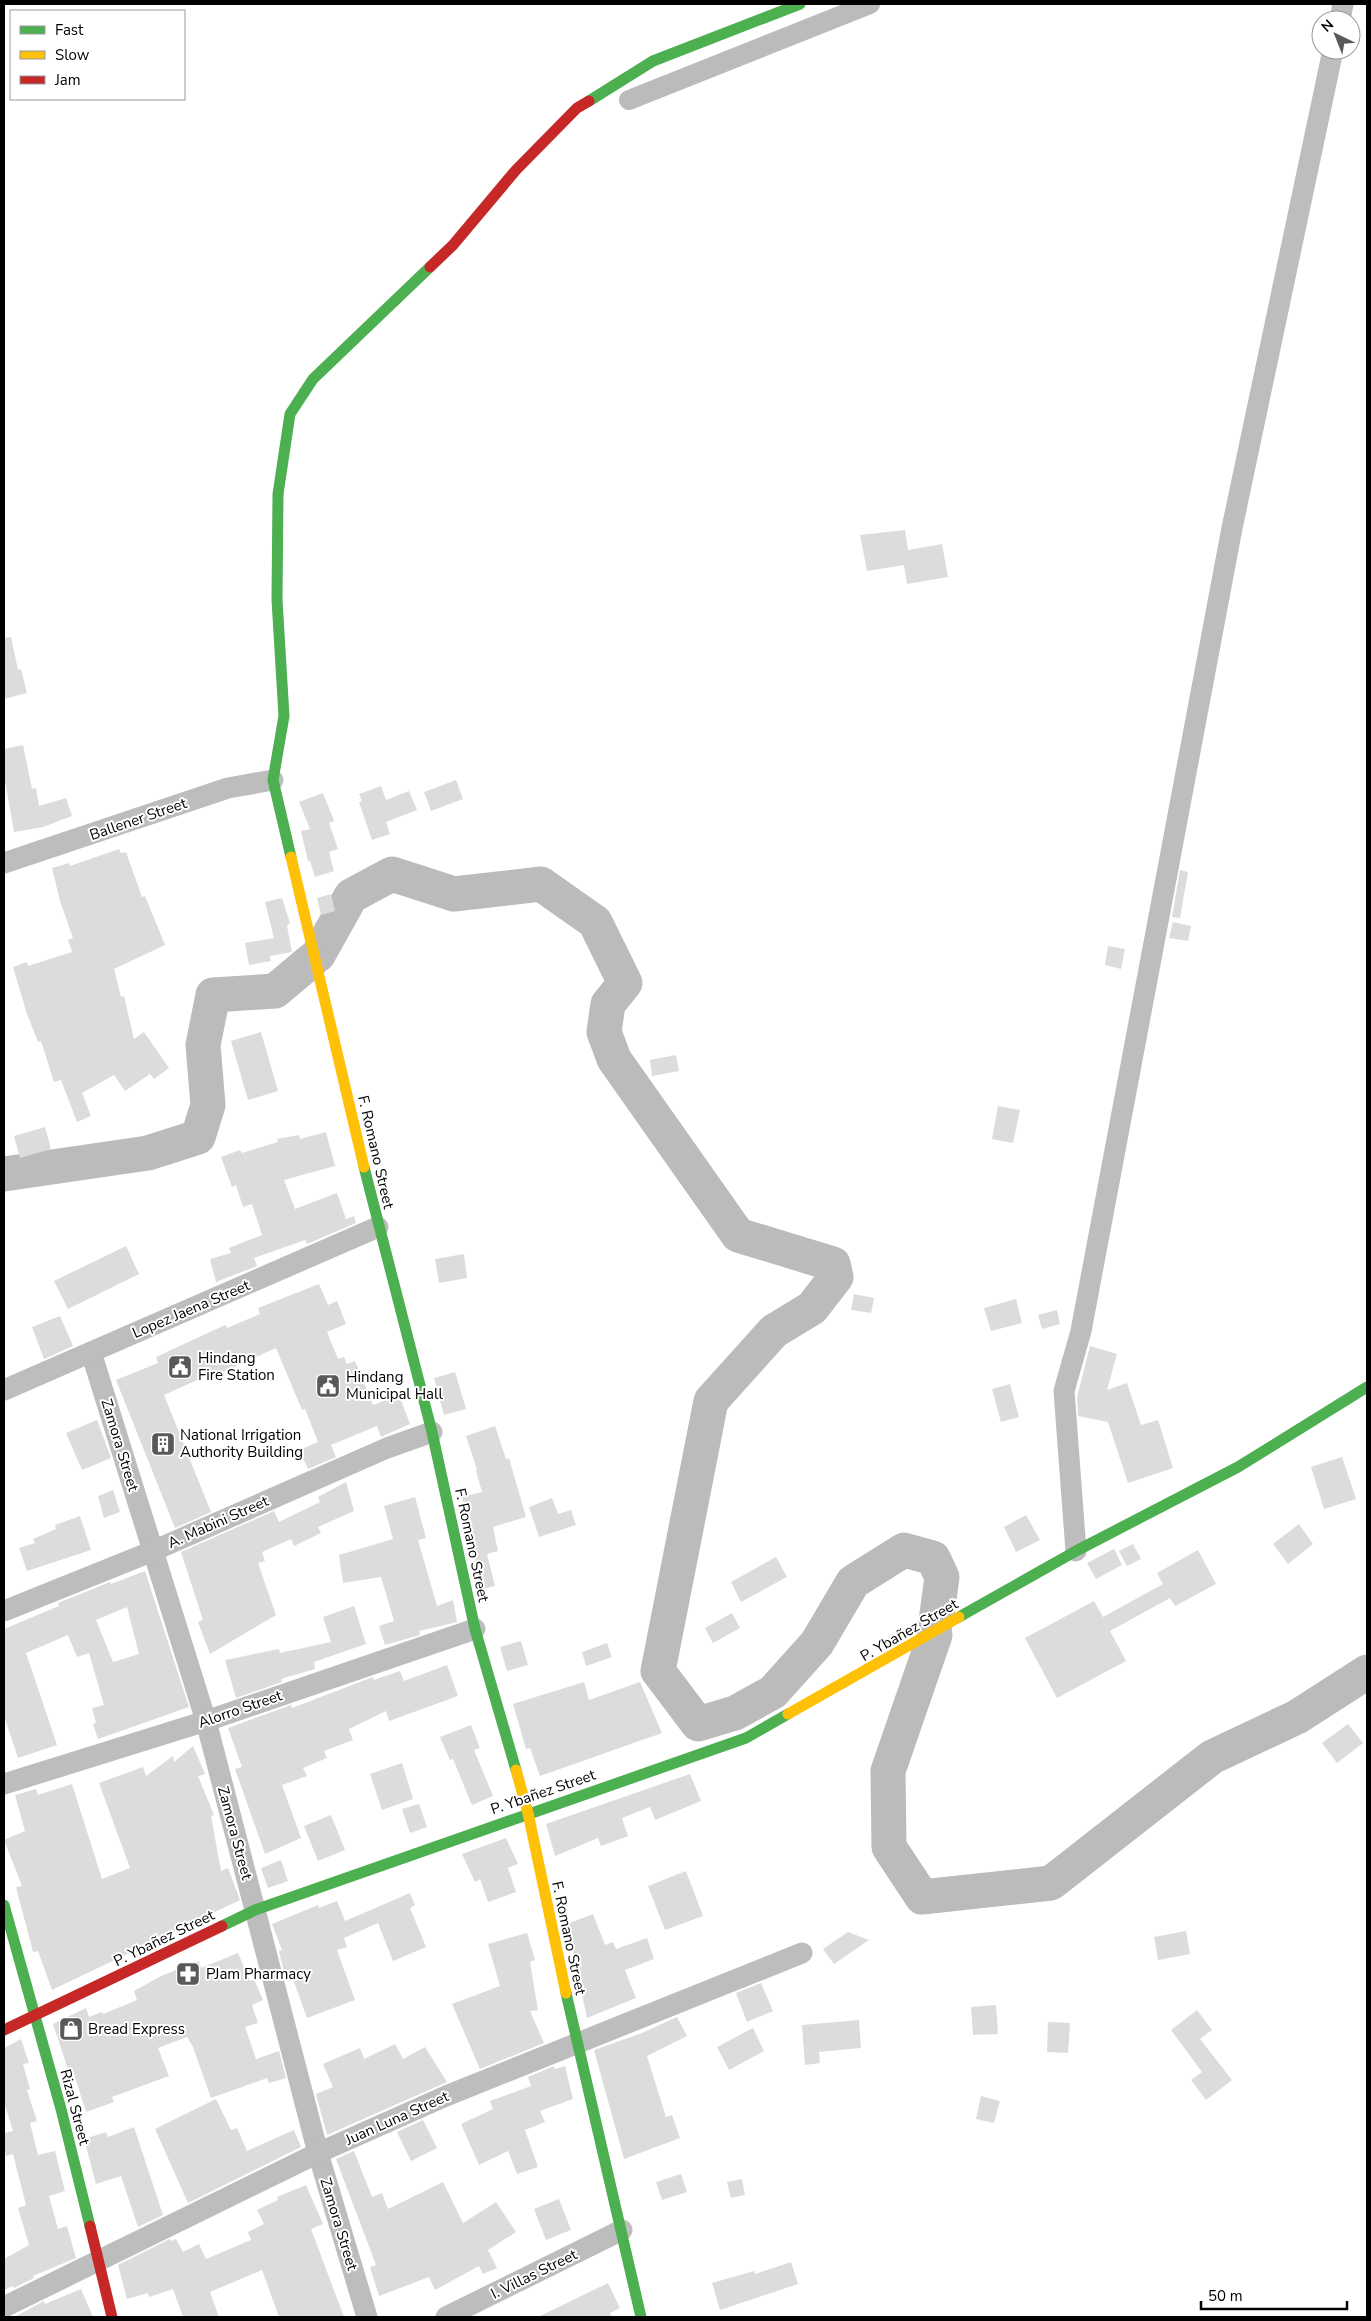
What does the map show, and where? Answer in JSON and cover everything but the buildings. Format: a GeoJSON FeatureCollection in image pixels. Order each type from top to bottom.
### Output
{"type":"FeatureCollection","features":[{"type":"Feature","properties":{"kind":"street"},"geometry":{"type":"LineString","coordinates":[[273,780],[284,716],[277,600],[278,494],[290,414],[313,378],[453,244],[516,170],[577,108],[653,61],[800,4]]}},
{"type":"Feature","properties":{"kind":"street"},"geometry":{"type":"LineString","coordinates":[[1076,1551],[1064,1391],[1081,1331],[1232,528],[1331,60]]}},
{"type":"Feature","properties":{"kind":"street","name":"Ballener Street"},"geometry":{"type":"LineString","coordinates":[[4,864],[228,788],[273,780]]}},
{"type":"Feature","properties":{"kind":"street","name":"F. Romano Street"},"geometry":{"type":"LineString","coordinates":[[273,780],[378,1227],[432,1432],[475,1629],[528,1813],[576,2043],[622,2230],[641,2317]]}},
{"type":"Feature","properties":{"kind":"street","name":"Lopez Jaena Street"},"geometry":{"type":"LineString","coordinates":[[4,1390],[378,1227]]}},
{"type":"Feature","properties":{"kind":"street","name":"Zamora Street"},"geometry":{"type":"LineString","coordinates":[[91,1352],[206,1721],[318,2153],[367,2317]]}},
{"type":"Feature","properties":{"kind":"street","name":"P. Ybañez Street"},"geometry":{"type":"LineString","coordinates":[[4,2030],[35,2017],[255,1910],[746,1738],[909,1648],[1076,1551],[1238,1467],[1367,1387]]}},
{"type":"Feature","properties":{"kind":"street","name":"A. Mabini Street"},"geometry":{"type":"LineString","coordinates":[[4,1612],[153,1551],[387,1448],[432,1432]]}},
{"type":"Feature","properties":{"kind":"street","name":"Alorro Street"},"geometry":{"type":"LineString","coordinates":[[4,1784],[206,1721],[475,1629]]}},
{"type":"Feature","properties":{"kind":"street","name":"Rizal Street"},"geometry":{"type":"LineString","coordinates":[[4,1905],[61,2109],[112,2317]]}},
{"type":"Feature","properties":{"kind":"street","name":"Juan Luna Street"},"geometry":{"type":"LineString","coordinates":[[4,2307],[318,2153],[446,2096],[802,1953]]}},
{"type":"Feature","properties":{"kind":"street","name":"I. Villas Street"},"geometry":{"type":"LineString","coordinates":[[446,2317],[622,2230]]}},
{"type":"Feature","properties":{"kind":"waterway"},"geometry":{"type":"LineString","coordinates":[[629,100],[870,4]]}},
{"type":"Feature","properties":{"kind":"waterway"},"geometry":{"type":"LineString","coordinates":[[318,955],[351,896],[392,874],[454,894],[541,884],[595,922],[625,983],[608,1004],[604,1032],[614,1059],[738,1235],[833,1264],[836,1277],[812,1308],[774,1331],[711,1401],[658,1671],[698,1724],[735,1713],[773,1692],[817,1643],[853,1582],[904,1550],[933,1558],[942,1577],[936,1621]]}},
{"type":"Feature","properties":{"kind":"waterway"},"geometry":{"type":"LineString","coordinates":[[4,1174],[148,1153],[198,1137],[208,1105],[203,1045],[213,995],[275,991],[312,960]]}},
{"type":"Feature","properties":{"kind":"waterway"},"geometry":{"type":"LineString","coordinates":[[935,1635],[888,1771],[889,1847],[922,1897],[1051,1883],[1212,1757],[1297,1717],[1367,1672]]}},
{"type":"Feature","properties":{"kind":"traffic: fast"},"geometry":{"type":"LineString","coordinates":[[589,101],[653,61],[800,4]]}},
{"type":"Feature","properties":{"kind":"traffic: fast"},"geometry":{"type":"LineString","coordinates":[[291,857],[273,780],[284,716],[277,600],[278,494],[290,414],[313,379],[430,267]]}},
{"type":"Feature","properties":{"kind":"traffic: fast"},"geometry":{"type":"LineString","coordinates":[[364,1167],[432,1432],[475,1629],[516,1770]]}},
{"type":"Feature","properties":{"kind":"traffic: fast"},"geometry":{"type":"LineString","coordinates":[[959,1617],[1076,1551],[1238,1467],[1367,1387]]}},
{"type":"Feature","properties":{"kind":"traffic: fast"},"geometry":{"type":"LineString","coordinates":[[222,1926],[255,1910],[746,1738],[788,1714]]}},
{"type":"Feature","properties":{"kind":"traffic: fast"},"geometry":{"type":"LineString","coordinates":[[4,1905],[61,2109],[90,2226]]}},
{"type":"Feature","properties":{"kind":"traffic: fast"},"geometry":{"type":"LineString","coordinates":[[566,1993],[641,2317]]}},
{"type":"Feature","properties":{"kind":"traffic: slow"},"geometry":{"type":"LineString","coordinates":[[291,857],[364,1167]]}},
{"type":"Feature","properties":{"kind":"traffic: slow"},"geometry":{"type":"LineString","coordinates":[[788,1714],[959,1617]]}},
{"type":"Feature","properties":{"kind":"traffic: slow"},"geometry":{"type":"LineString","coordinates":[[516,1770],[528,1813],[566,1993]]}},
{"type":"Feature","properties":{"kind":"traffic: jam"},"geometry":{"type":"LineString","coordinates":[[430,267],[453,245],[516,170],[577,108],[589,101]]}},
{"type":"Feature","properties":{"kind":"traffic: jam"},"geometry":{"type":"LineString","coordinates":[[4,2030],[222,1926]]}},
{"type":"Feature","properties":{"kind":"traffic: jam"},"geometry":{"type":"LineString","coordinates":[[90,2226],[112,2317]]}},
{"type":"Feature","properties":{"kind":"place","name":"Hindang Fire Station"},"geometry":{"type":"Point","coordinates":[180,1367]}},
{"type":"Feature","properties":{"kind":"place","name":"Hindang Municipal Hall"},"geometry":{"type":"Point","coordinates":[328,1386]}},
{"type":"Feature","properties":{"kind":"place","name":"National Irrigation Authority Building"},"geometry":{"type":"Point","coordinates":[163,1444]}},
{"type":"Feature","properties":{"kind":"place","name":"PJam Pharmacy"},"geometry":{"type":"Point","coordinates":[188,1974]}},
{"type":"Feature","properties":{"kind":"place","name":"Bread Express"},"geometry":{"type":"Point","coordinates":[71,2029]}}]}
